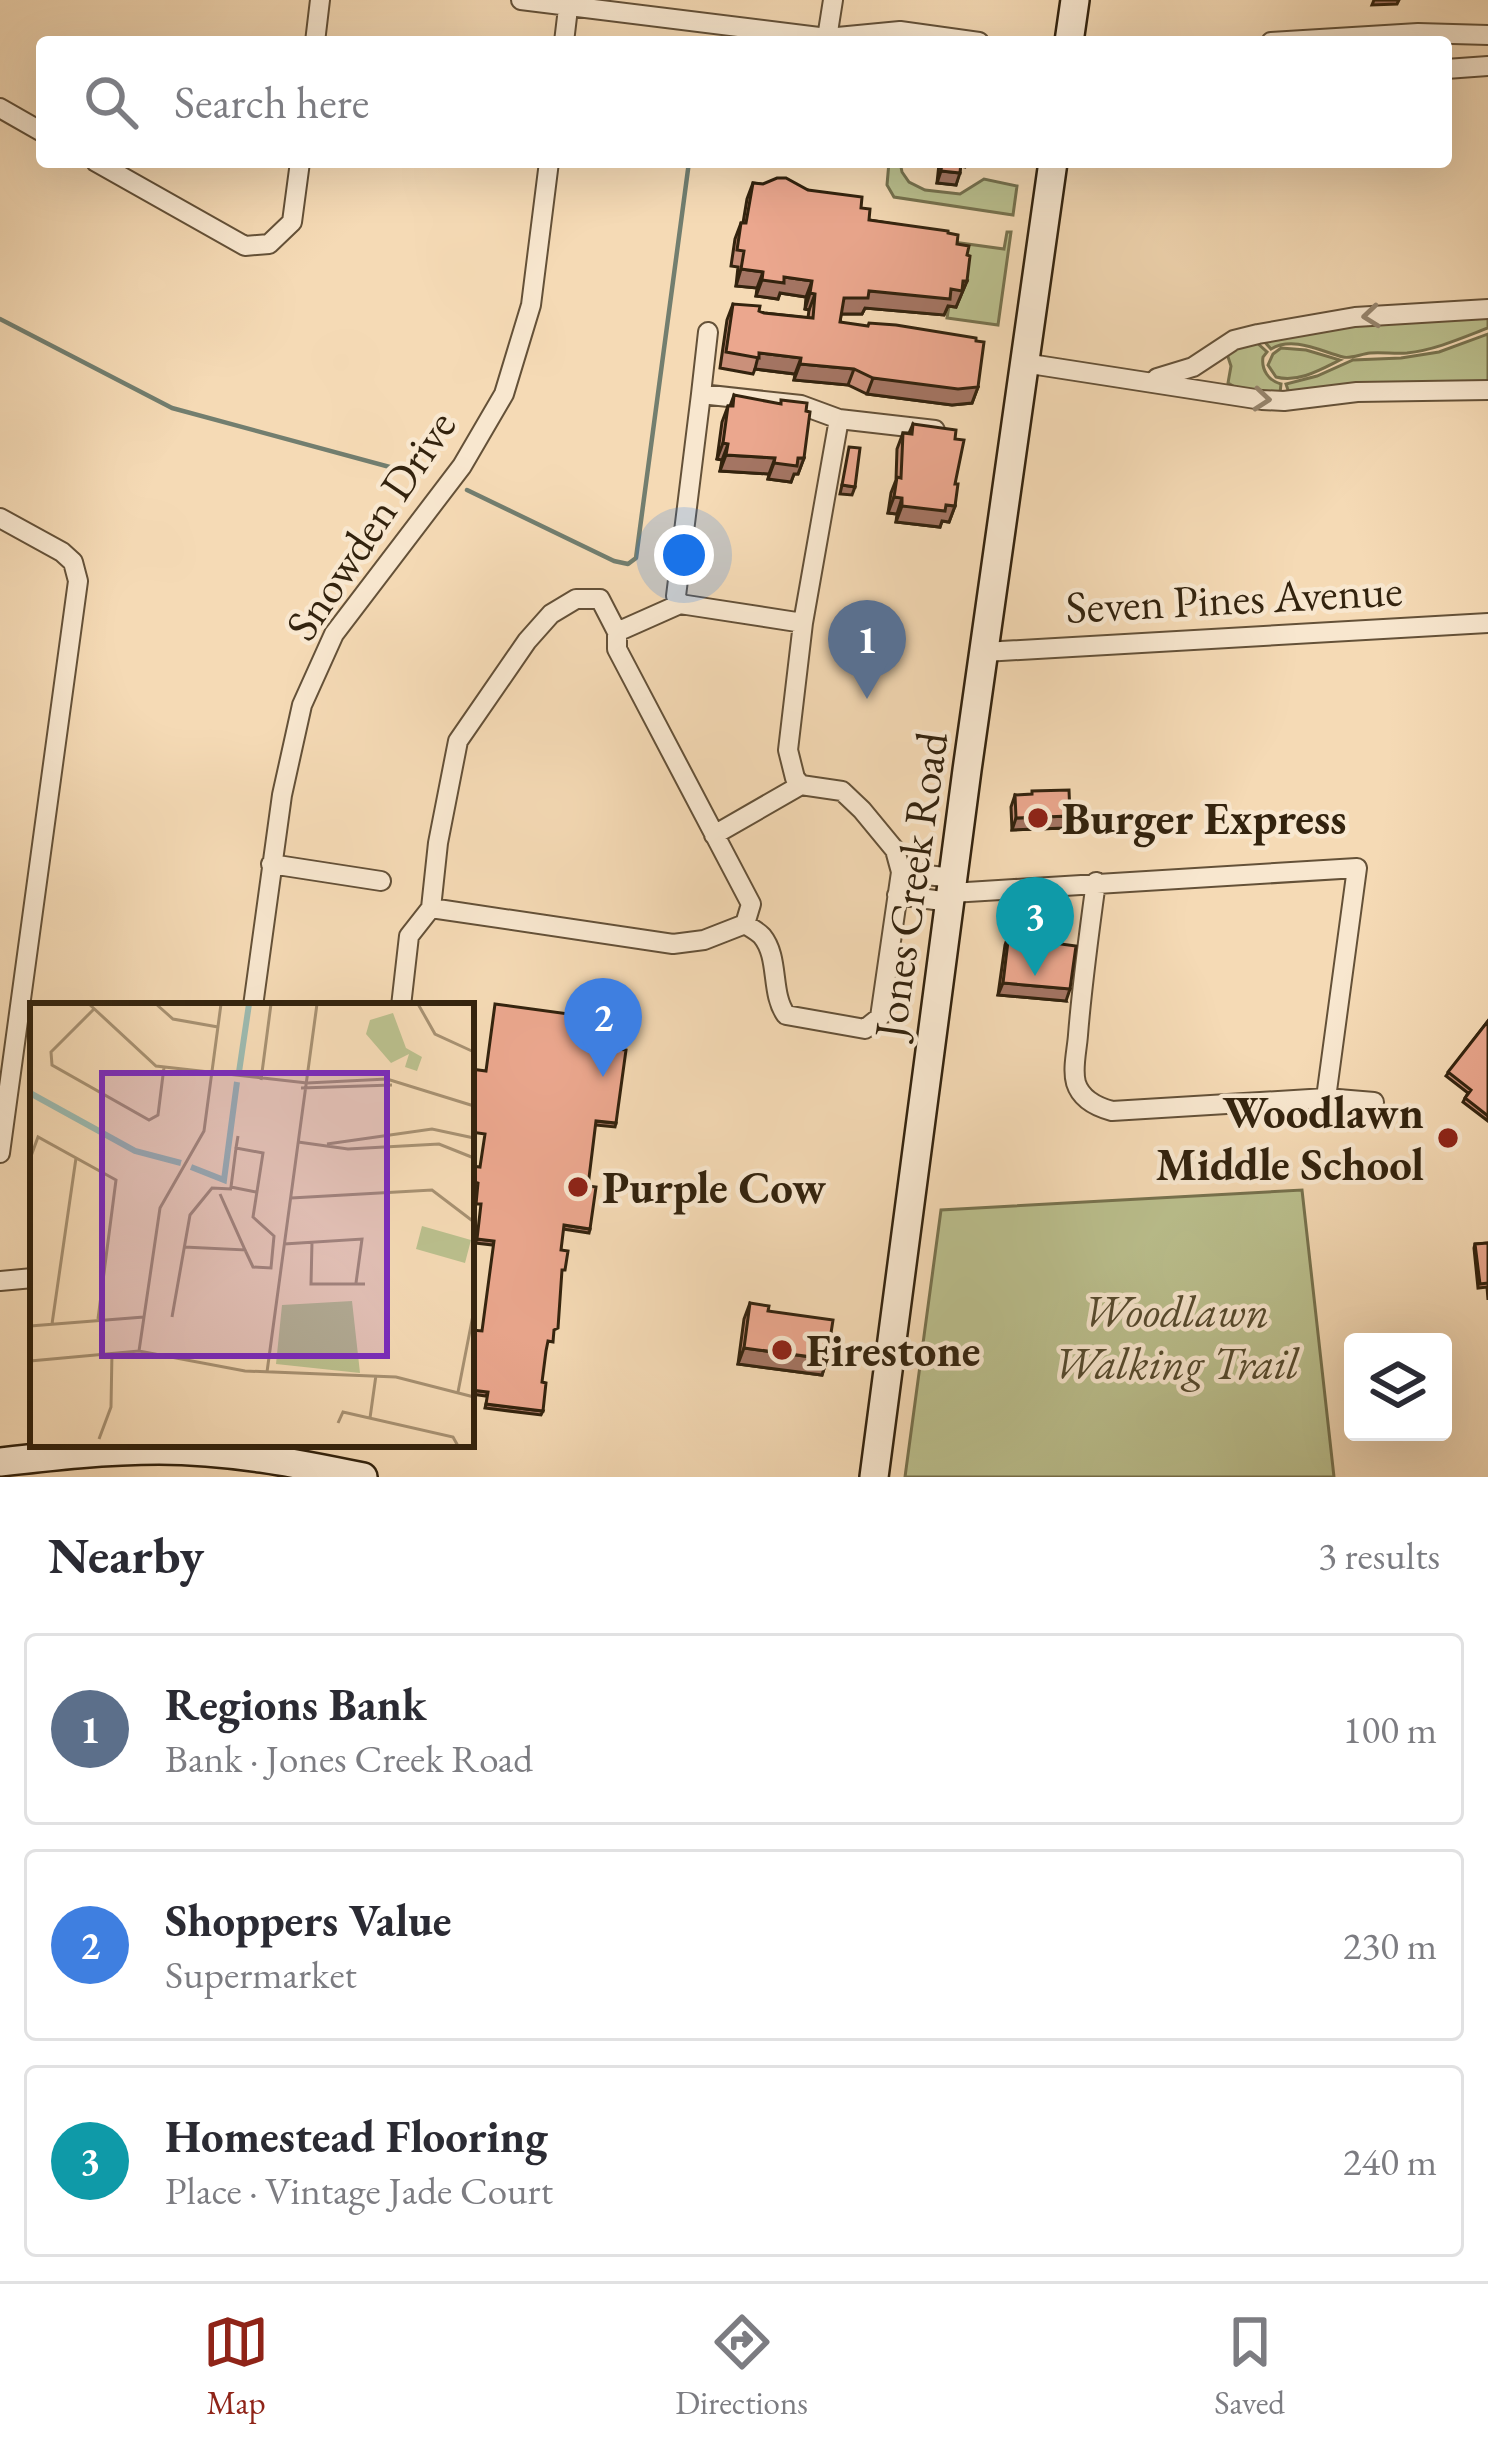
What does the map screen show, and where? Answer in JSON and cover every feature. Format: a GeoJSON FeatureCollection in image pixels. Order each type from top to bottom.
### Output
{"type":"FeatureCollection","features":[{"type":"Feature","properties":{"kind":"main road"},"geometry":{"type":"LineString","coordinates":[[1070,36],[1075,0]]}},
{"type":"Feature","properties":{"kind":"main road","name":"Jones Creek Road"},"geometry":{"type":"LineString","coordinates":[[874,1477],[1052,168]]}},
{"type":"Feature","properties":{"kind":"main road"},"geometry":{"type":"LineString","coordinates":[[0,1462],[52,1467],[130,1451],[193,1448],[363,1477]]}},
{"type":"Feature","properties":{"kind":"street"},"geometry":{"type":"LineString","coordinates":[[316,36],[320,0]]}},
{"type":"Feature","properties":{"kind":"street"},"geometry":{"type":"LineString","coordinates":[[521,0],[805,36]]}},
{"type":"Feature","properties":{"kind":"street"},"geometry":{"type":"LineString","coordinates":[[833,0],[834,36]]}},
{"type":"Feature","properties":{"kind":"street"},"geometry":{"type":"LineString","coordinates":[[565,36],[569,3]]}},
{"type":"Feature","properties":{"kind":"street"},"geometry":{"type":"LineString","coordinates":[[863,36],[900,31],[936,36]]}},
{"type":"Feature","properties":{"kind":"street"},"geometry":{"type":"LineString","coordinates":[[1369,36],[1488,35]]}},
{"type":"Feature","properties":{"kind":"street"},"geometry":{"type":"LineString","coordinates":[[1452,69],[1488,66]]}},
{"type":"Feature","properties":{"kind":"street"},"geometry":{"type":"LineString","coordinates":[[0,108],[36,129]]}},
{"type":"Feature","properties":{"kind":"street"},"geometry":{"type":"LineString","coordinates":[[106,168],[245,246],[269,244],[292,222],[299,168]]}},
{"type":"Feature","properties":{"kind":"street","name":"Snowden Drive"},"geometry":{"type":"LineString","coordinates":[[253,1003],[282,795],[302,705],[334,634],[463,466],[504,394],[530,305],[547,168]]}},
{"type":"Feature","properties":{"kind":"street"},"geometry":{"type":"LineString","coordinates":[[1147,380],[1192,367],[1234,340],[1258,334],[1355,317],[1488,309]]}},
{"type":"Feature","properties":{"kind":"street"},"geometry":{"type":"LineString","coordinates":[[680,604],[676,596],[709,332]]}},
{"type":"Feature","properties":{"kind":"street"},"geometry":{"type":"LineString","coordinates":[[1024,363],[1262,400],[1357,392],[1488,390]]}},
{"type":"Feature","properties":{"kind":"street"},"geometry":{"type":"LineString","coordinates":[[701,394],[801,405],[839,419],[955,432]]}},
{"type":"Feature","properties":{"kind":"street"},"geometry":{"type":"LineString","coordinates":[[801,785],[788,750],[803,623],[839,419]]}},
{"type":"Feature","properties":{"kind":"street"},"geometry":{"type":"LineString","coordinates":[[0,518],[62,552],[73,562],[78,581],[0,1153]]}},
{"type":"Feature","properties":{"kind":"street"},"geometry":{"type":"LineString","coordinates":[[400,1003],[409,936],[431,908],[458,741],[526,641],[551,614],[576,599],[600,599],[617,632],[617,649],[751,904],[745,924]]}},
{"type":"Feature","properties":{"kind":"street"},"geometry":{"type":"LineString","coordinates":[[617,632],[680,604],[803,623]]}},
{"type":"Feature","properties":{"kind":"street","name":"Seven Pines Avenue"},"geometry":{"type":"LineString","coordinates":[[984,652],[1488,623]]}},
{"type":"Feature","properties":{"kind":"street"},"geometry":{"type":"LineString","coordinates":[[714,835],[801,785],[842,791],[895,850],[901,872],[880,1017],[865,1028],[786,1015],[779,1006],[772,959],[763,937],[745,924]]}},
{"type":"Feature","properties":{"kind":"street"},"geometry":{"type":"LineString","coordinates":[[272,864],[381,881]]}},
{"type":"Feature","properties":{"kind":"street"},"geometry":{"type":"LineString","coordinates":[[898,896],[1357,868],[1326,1098]]}},
{"type":"Feature","properties":{"kind":"street"},"geometry":{"type":"LineString","coordinates":[[901,872],[951,891]]}},
{"type":"Feature","properties":{"kind":"street"},"geometry":{"type":"LineString","coordinates":[[1096,882],[1075,1076],[1088,1100],[1112,1111],[1326,1098],[1374,1102]]}},
{"type":"Feature","properties":{"kind":"street"},"geometry":{"type":"LineString","coordinates":[[431,908],[673,944],[704,940],[745,924]]}},
{"type":"Feature","properties":{"kind":"street"},"geometry":{"type":"LineString","coordinates":[[0,1281],[30,1278]]}},
{"type":"Feature","properties":{"kind":"green space"},"geometry":{"type":"Polygon","coordinates":[[[888,168],[901,168],[909,182],[925,190],[960,194],[984,179],[1017,186],[1013,215],[894,197],[887,185],[888,168]]]}},
{"type":"Feature","properties":{"kind":"green space"},"geometry":{"type":"Polygon","coordinates":[[[1007,232],[1011,232],[998,325],[947,318],[949,306],[895,234],[1004,249],[1007,232]]]}},
{"type":"Feature","properties":{"kind":"green space"},"geometry":{"type":"Polygon","coordinates":[[[1488,315],[1488,328],[1407,353],[1346,357],[1297,344],[1271,349],[1262,339],[1316,329],[1488,315]]]}},
{"type":"Feature","properties":{"kind":"green space"},"geometry":{"type":"Polygon","coordinates":[[[1488,334],[1488,384],[1289,393],[1286,384],[1353,360],[1439,352],[1488,334]]]}},
{"type":"Feature","properties":{"kind":"green space"},"geometry":{"type":"Polygon","coordinates":[[[1255,341],[1267,352],[1263,366],[1281,384],[1280,393],[1246,391],[1228,383],[1227,354],[1235,346],[1255,341]]]}},
{"type":"Feature","properties":{"kind":"green space"},"geometry":{"type":"Polygon","coordinates":[[[1281,348],[1340,360],[1301,377],[1276,377],[1268,365],[1281,348]]]}},
{"type":"Feature","properties":{"kind":"green space","name":"Woodlawn Walking Trail"},"geometry":{"type":"Polygon","coordinates":[[[1302,1190],[1334,1477],[905,1477],[941,1210],[1302,1190]]]}},
{"type":"Feature","properties":{"kind":"building"},"geometry":{"type":"Polygon","coordinates":[[[777,178],[808,190],[862,197],[861,208],[870,209],[869,220],[948,231],[958,235],[957,244],[969,246],[967,281],[962,291],[951,289],[950,299],[869,291],[868,298],[844,298],[840,322],[976,338],[984,342],[978,387],[958,389],[873,378],[854,369],[800,364],[801,358],[726,352],[733,304],[813,318],[812,281],[762,280],[763,272],[741,269],[744,251],[737,250],[753,183],[777,178]]]}},
{"type":"Feature","properties":{"kind":"building"},"geometry":{"type":"Polygon","coordinates":[[[734,395],[781,404],[781,400],[807,403],[804,458],[798,458],[797,466],[774,463],[775,458],[726,455],[728,444],[723,443],[734,395]]]}},
{"type":"Feature","properties":{"kind":"building"},"geometry":{"type":"Polygon","coordinates":[[[913,424],[956,430],[955,439],[964,440],[955,506],[946,505],[945,511],[902,506],[902,498],[894,497],[897,477],[901,478],[903,433],[912,434],[913,424]]]}},
{"type":"Feature","properties":{"kind":"building"},"geometry":{"type":"Polygon","coordinates":[[[849,447],[860,448],[855,487],[842,485],[849,447]]]}},
{"type":"Feature","properties":{"kind":"building"},"geometry":{"type":"Polygon","coordinates":[[[1069,790],[1070,816],[1016,818],[1015,795],[1069,790]]]}},
{"type":"Feature","properties":{"kind":"building"},"geometry":{"type":"Polygon","coordinates":[[[1009,933],[1076,946],[1070,989],[1003,983],[1009,933]]]}},
{"type":"Feature","properties":{"kind":"building"},"geometry":{"type":"Polygon","coordinates":[[[495,1004],[620,1021],[617,1049],[626,1050],[616,1123],[596,1121],[588,1186],[596,1187],[590,1229],[564,1225],[561,1250],[568,1251],[558,1328],[546,1351],[543,1411],[486,1404],[488,1392],[474,1390],[474,1330],[482,1331],[494,1241],[477,1239],[481,1204],[476,1204],[478,1183],[474,1182],[485,1134],[474,1132],[474,1069],[486,1071],[495,1004]]]}},
{"type":"Feature","properties":{"kind":"building"},"geometry":{"type":"Polygon","coordinates":[[[1488,1021],[1488,1116],[1465,1098],[1471,1090],[1448,1072],[1488,1021]]]}},
{"type":"Feature","properties":{"kind":"building"},"geometry":{"type":"Polygon","coordinates":[[[1488,1243],[1488,1283],[1480,1284],[1475,1244],[1488,1243]]]}},
{"type":"Feature","properties":{"kind":"building"},"geometry":{"type":"Polygon","coordinates":[[[750,1303],[769,1306],[768,1311],[833,1320],[827,1359],[744,1348],[750,1303]]]}},
{"type":"Feature","properties":{"kind":"waterway"},"geometry":{"type":"LineString","coordinates":[[467,490],[614,561],[628,564],[636,558],[688,168]]}},
{"type":"Feature","properties":{"kind":"waterway"},"geometry":{"type":"LineString","coordinates":[[0,319],[172,408],[423,476]]}},
{"type":"Feature","properties":{"kind":"place","name":"Regions Bank"},"geometry":{"type":"Point","coordinates":[867,699]}},
{"type":"Feature","properties":{"kind":"place","name":"Burger Express"},"geometry":{"type":"Point","coordinates":[1038,818]}},
{"type":"Feature","properties":{"kind":"place","name":"Homestead Flooring"},"geometry":{"type":"Point","coordinates":[1035,976]}},
{"type":"Feature","properties":{"kind":"place","name":"Shoppers Value"},"geometry":{"type":"Point","coordinates":[603,1077]}},
{"type":"Feature","properties":{"kind":"place","name":"Woodlawn Middle School"},"geometry":{"type":"Point","coordinates":[1448,1138]}},
{"type":"Feature","properties":{"kind":"place","name":"Purple Cow"},"geometry":{"type":"Point","coordinates":[578,1187]}},
{"type":"Feature","properties":{"kind":"place","name":"Firestone"},"geometry":{"type":"Point","coordinates":[782,1350]}}]}
